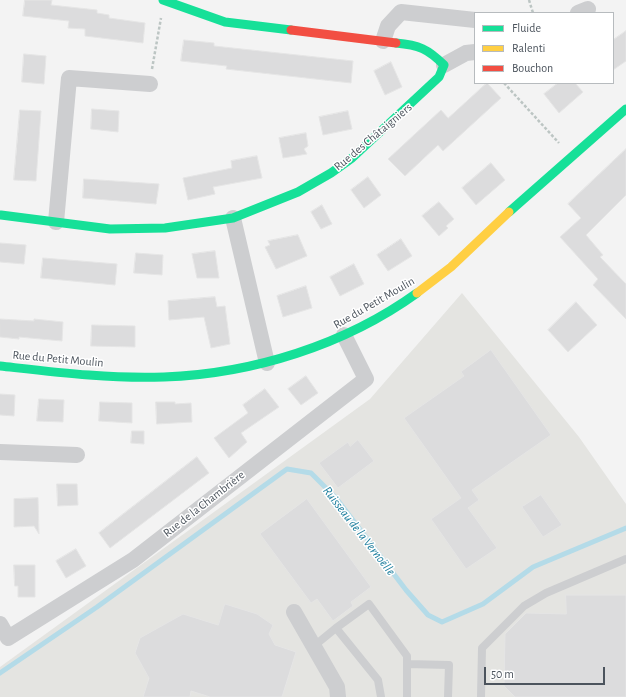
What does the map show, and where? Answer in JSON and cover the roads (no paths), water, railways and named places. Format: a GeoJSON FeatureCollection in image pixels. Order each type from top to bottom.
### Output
{"type":"FeatureCollection","features":[{"type":"Feature","properties":{"kind":"street"},"geometry":{"type":"LineString","coordinates":[[163,0],[225,22],[416,45],[431,52],[444,65],[466,53],[474,52]]}},
{"type":"Feature","properties":{"kind":"street"},"geometry":{"type":"LineString","coordinates":[[384,41],[388,26],[401,12],[474,20]]}},
{"type":"Feature","properties":{"kind":"street","name":"Rue des Châtaigniers"},"geometry":{"type":"LineString","coordinates":[[1,215],[110,230],[165,228],[233,218],[298,192],[352,158],[439,77],[444,65]]}},
{"type":"Feature","properties":{"kind":"street"},"geometry":{"type":"LineString","coordinates":[[56,222],[69,78],[150,84]]}},
{"type":"Feature","properties":{"kind":"street","name":"Rue du Petit Moulin"},"geometry":{"type":"LineString","coordinates":[[0,366],[122,377],[176,377],[267,363],[311,349],[344,335],[409,299],[444,274],[570,155],[626,109]]}},
{"type":"Feature","properties":{"kind":"street"},"geometry":{"type":"LineString","coordinates":[[233,218],[267,363]]}},
{"type":"Feature","properties":{"kind":"street","name":"Rue de la Chambrière"},"geometry":{"type":"LineString","coordinates":[[0,624],[8,638],[133,560],[366,379],[344,335]]}},
{"type":"Feature","properties":{"kind":"street"},"geometry":{"type":"LineString","coordinates":[[0,452],[77,455]]}},
{"type":"Feature","properties":{"kind":"street"},"geometry":{"type":"LineString","coordinates":[[294,612],[337,687],[338,697]]}},
{"type":"Feature","properties":{"kind":"lane"},"geometry":{"type":"LineString","coordinates":[[481,697],[482,648],[524,606],[546,593],[626,559]]}},
{"type":"Feature","properties":{"kind":"lane"},"geometry":{"type":"LineString","coordinates":[[314,646],[369,604],[407,656],[407,697]]}},
{"type":"Feature","properties":{"kind":"lane"},"geometry":{"type":"LineString","coordinates":[[336,628],[378,680],[381,697]]}},
{"type":"Feature","properties":{"kind":"lane"},"geometry":{"type":"LineString","coordinates":[[407,664],[449,665],[448,697]]}},
{"type":"Feature","properties":{"kind":"waterway","name":"Ruisseau de la Vernoëlle"},"geometry":{"type":"LineString","coordinates":[[0,673],[97,607],[287,469],[311,473],[336,498],[406,590],[428,615],[442,622],[483,604],[533,567],[626,528]]}}]}
